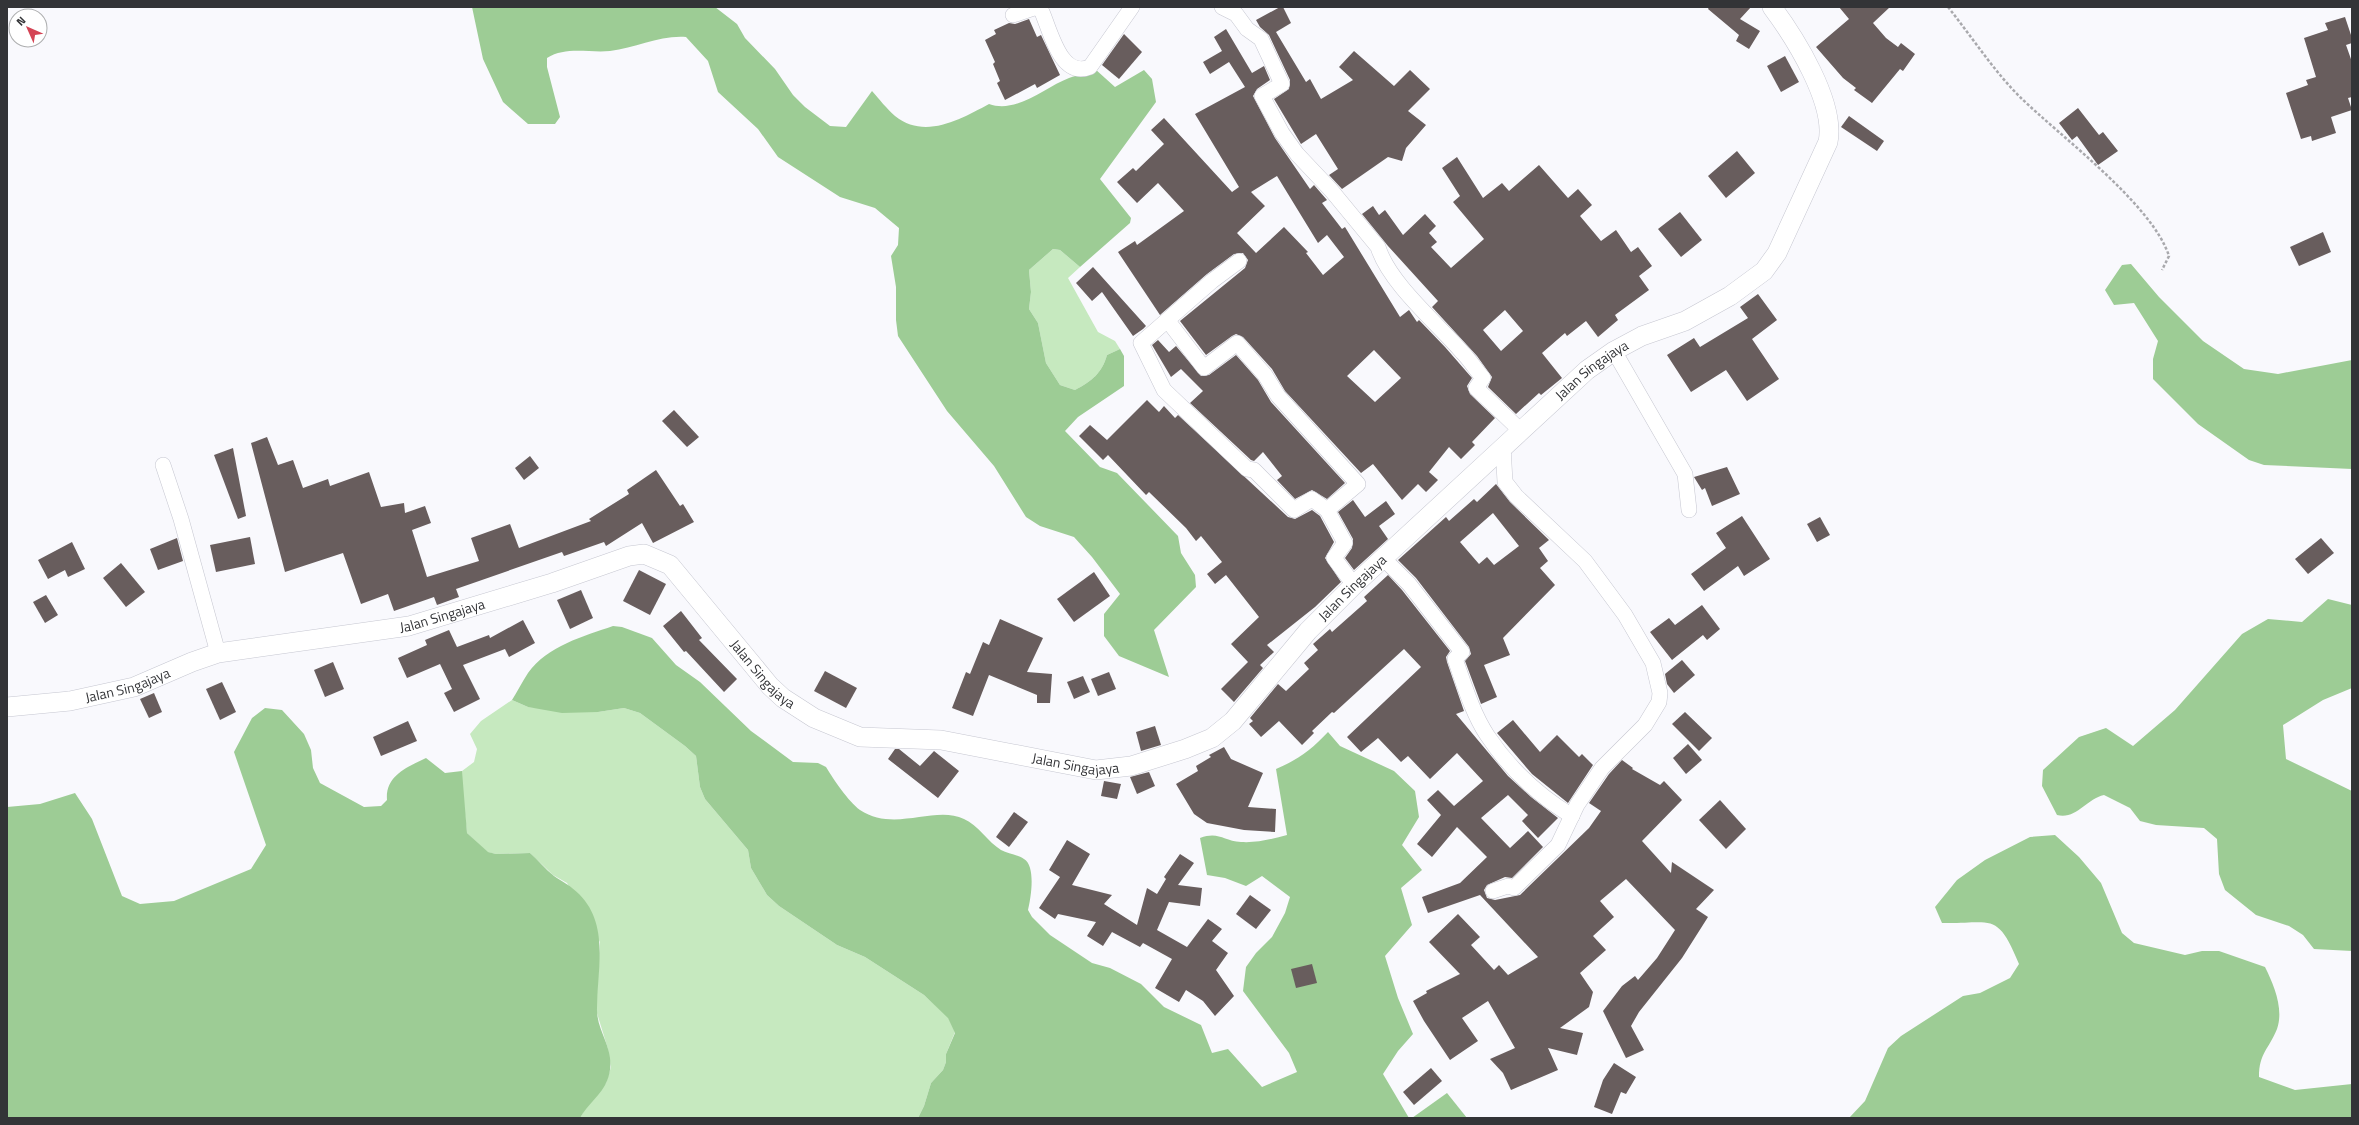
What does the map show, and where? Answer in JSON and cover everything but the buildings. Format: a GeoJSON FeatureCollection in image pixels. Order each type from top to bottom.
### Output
{"type":"FeatureCollection","features":[{"type":"Feature","properties":{"kind":"street"},"geometry":{"type":"LineString","coordinates":[[1013,15],[1037,7],[1042,12],[1063,59],[1071,68],[1081,71],[1090,67],[1094,62],[1132,7]]}},
{"type":"Feature","properties":{"kind":"street"},"geometry":{"type":"LineString","coordinates":[[1222,7],[1236,14],[1247,30],[1261,39],[1282,84],[1262,96],[1282,133],[1378,247],[1380,255],[1404,289],[1462,352],[1483,378],[1476,388],[1520,430]]}},
{"type":"Feature","properties":{"kind":"street","name":"Jalan Singajaya"},"geometry":{"type":"LineString","coordinates":[[7,707],[70,701],[134,687],[170,670],[218,653],[409,626],[552,583],[629,556],[644,554],[670,565],[770,686],[783,698],[814,718],[860,738],[941,740],[1096,770],[1131,766],[1185,750],[1212,738],[1233,721],[1308,631],[1354,585],[1384,559],[1520,430],[1586,370],[1614,351],[1642,336],[1685,321],[1736,292],[1764,271],[1777,253],[1794,219],[1828,142],[1830,122],[1809,64],[1772,7]]}},
{"type":"Feature","properties":{"kind":"street"},"geometry":{"type":"LineString","coordinates":[[1239,261],[1141,342],[1164,390],[1247,469],[1254,470],[1294,510],[1312,499],[1327,510],[1345,543],[1334,558],[1354,585]]}},
{"type":"Feature","properties":{"kind":"street"},"geometry":{"type":"LineString","coordinates":[[1168,321],[1204,368],[1237,343],[1265,375],[1278,396],[1358,484],[1327,510]]}},
{"type":"Feature","properties":{"kind":"street"},"geometry":{"type":"LineString","coordinates":[[1614,351],[1685,474],[1689,510]]}},
{"type":"Feature","properties":{"kind":"street"},"geometry":{"type":"LineString","coordinates":[[1493,891],[1508,886],[1516,887],[1558,845],[1572,816],[1602,768],[1651,716],[1659,702],[1660,693],[1652,663],[1625,615],[1585,561],[1516,496],[1505,482],[1503,446]]}},
{"type":"Feature","properties":{"kind":"street"},"geometry":{"type":"LineString","coordinates":[[163,465],[218,653]]}},
{"type":"Feature","properties":{"kind":"street"},"geometry":{"type":"LineString","coordinates":[[1384,559],[1409,584],[1462,652],[1455,659],[1472,705],[1487,735],[1523,780],[1552,804],[1572,816]]}},
{"type":"Feature","properties":{"kind":"path"},"geometry":{"type":"LineString","coordinates":[[1948,7],[1999,74],[2021,98],[2067,138],[2128,198],[2146,218],[2166,246],[2169,256],[2162,270]]}},
{"type":"Feature","properties":{"kind":"green space"},"geometry":{"type":"Polygon","coordinates":[[[472,7],[715,7],[737,24],[745,38],[775,69],[793,95],[805,107],[830,126],[846,127],[872,91],[895,116],[907,123],[931,127],[955,121],[989,104],[999,106],[1020,103],[1060,82],[1095,69],[1115,87],[1144,70],[1152,79],[1156,102],[1100,179],[1131,218],[1130,223],[1080,267],[1060,250],[1053,249],[1029,270],[1031,292],[1029,309],[1038,323],[1046,363],[1060,385],[1075,390],[1096,376],[1107,355],[1120,349],[1124,356],[1124,386],[1078,417],[1065,431],[1100,467],[1117,473],[1178,536],[1181,553],[1195,575],[1196,587],[1154,630],[1169,677],[1119,656],[1104,636],[1104,614],[1120,594],[1092,557],[1074,537],[1040,526],[1026,517],[994,466],[947,411],[898,336],[896,320],[896,287],[891,256],[898,245],[899,228],[875,208],[840,197],[778,157],[758,129],[718,92],[708,61],[686,37],[667,38],[610,51],[569,51],[554,54],[547,58],[547,67],[560,117],[555,124],[528,124],[503,102],[483,59],[472,7]]]}},
{"type":"Feature","properties":{"kind":"green space"},"geometry":{"type":"Polygon","coordinates":[[[1053,249],[1060,250],[1080,267],[1068,278],[1098,332],[1115,341],[1120,349],[1107,355],[1096,376],[1075,390],[1060,385],[1046,363],[1038,323],[1029,309],[1031,292],[1029,270],[1053,249]]]}},
{"type":"Feature","properties":{"kind":"green space"},"geometry":{"type":"Polygon","coordinates":[[[2131,264],[2159,297],[2203,341],[2244,369],[2278,374],[2352,360],[2352,469],[2264,465],[2249,460],[2198,424],[2153,379],[2153,359],[2158,341],[2134,303],[2114,305],[2105,290],[2122,265],[2131,264]]]}},
{"type":"Feature","properties":{"kind":"green space"},"geometry":{"type":"Polygon","coordinates":[[[2328,599],[2352,605],[2352,688],[2323,700],[2283,725],[2286,759],[2352,791],[2352,951],[2314,949],[2303,935],[2289,926],[2256,915],[2225,890],[2219,874],[2217,839],[2204,828],[2156,825],[2140,821],[2130,808],[2104,795],[2098,797],[2070,815],[2057,815],[2042,786],[2043,770],[2079,737],[2106,728],[2133,746],[2175,710],[2242,634],[2268,619],[2302,622],[2328,599]]]}},
{"type":"Feature","properties":{"kind":"green space"},"geometry":{"type":"Polygon","coordinates":[[[613,626],[622,627],[652,638],[676,665],[700,682],[751,731],[793,762],[818,763],[826,767],[846,796],[860,810],[873,816],[887,819],[940,815],[964,819],[974,825],[996,847],[1024,859],[1030,868],[1032,883],[1028,910],[1032,917],[1050,935],[1092,963],[1110,968],[1141,984],[1164,1007],[1201,1025],[1212,1053],[1228,1049],[1262,1087],[1297,1072],[1289,1053],[1243,991],[1246,967],[1256,953],[1272,937],[1285,913],[1290,897],[1262,876],[1246,886],[1225,878],[1207,875],[1200,838],[1206,836],[1217,836],[1235,841],[1253,842],[1287,835],[1276,769],[1304,754],[1328,732],[1340,746],[1394,771],[1415,791],[1419,817],[1402,845],[1422,870],[1401,888],[1412,925],[1385,956],[1398,998],[1413,1034],[1398,1051],[1383,1074],[1409,1118],[918,1118],[924,1106],[931,1083],[943,1070],[946,1062],[946,1054],[955,1033],[948,1018],[924,995],[865,957],[837,945],[779,906],[767,895],[751,868],[748,850],[705,799],[700,787],[696,756],[685,746],[640,713],[624,708],[598,712],[562,713],[528,707],[512,700],[528,673],[545,656],[578,638],[613,626]]]}},
{"type":"Feature","properties":{"kind":"green space"},"geometry":{"type":"Polygon","coordinates":[[[512,700],[528,707],[598,712],[624,708],[640,713],[685,746],[696,756],[700,787],[705,799],[748,850],[751,868],[767,895],[779,906],[837,945],[865,957],[924,995],[948,1017],[955,1032],[946,1054],[946,1062],[943,1070],[931,1083],[924,1106],[918,1118],[580,1118],[586,1107],[606,1083],[611,1067],[608,1049],[596,1010],[600,942],[567,883],[553,875],[530,853],[496,854],[487,852],[467,833],[461,777],[462,771],[474,762],[477,749],[470,734],[481,721],[512,700]]]}},
{"type":"Feature","properties":{"kind":"green space"},"geometry":{"type":"Polygon","coordinates":[[[265,708],[282,710],[304,734],[311,750],[313,768],[320,783],[364,807],[381,806],[387,800],[387,792],[393,779],[405,769],[426,758],[445,773],[462,771],[467,833],[488,852],[496,854],[530,853],[554,876],[576,891],[589,906],[595,920],[600,948],[597,1008],[600,1026],[609,1052],[610,1070],[605,1086],[580,1118],[7,1118],[7,807],[40,804],[75,793],[92,819],[122,896],[140,904],[174,901],[251,869],[266,845],[234,752],[252,718],[265,708]]]}},
{"type":"Feature","properties":{"kind":"green space"},"geometry":{"type":"Polygon","coordinates":[[[2055,835],[2079,857],[2101,883],[2122,933],[2134,943],[2185,955],[2202,951],[2219,951],[2265,967],[2275,989],[2279,1005],[2279,1021],[2274,1036],[2261,1062],[2259,1077],[2295,1090],[2352,1084],[2352,1118],[1849,1118],[1865,1101],[1888,1048],[1901,1036],[1963,996],[1980,993],[2010,978],[2019,964],[2005,935],[1998,928],[1983,922],[1942,923],[1935,907],[1957,880],[1985,860],[2030,837],[2055,835]]]}},
{"type":"Feature","properties":{"kind":"green space"},"geometry":{"type":"Polygon","coordinates":[[[1447,1093],[1467,1118],[1412,1118],[1447,1093]]]}}]}
